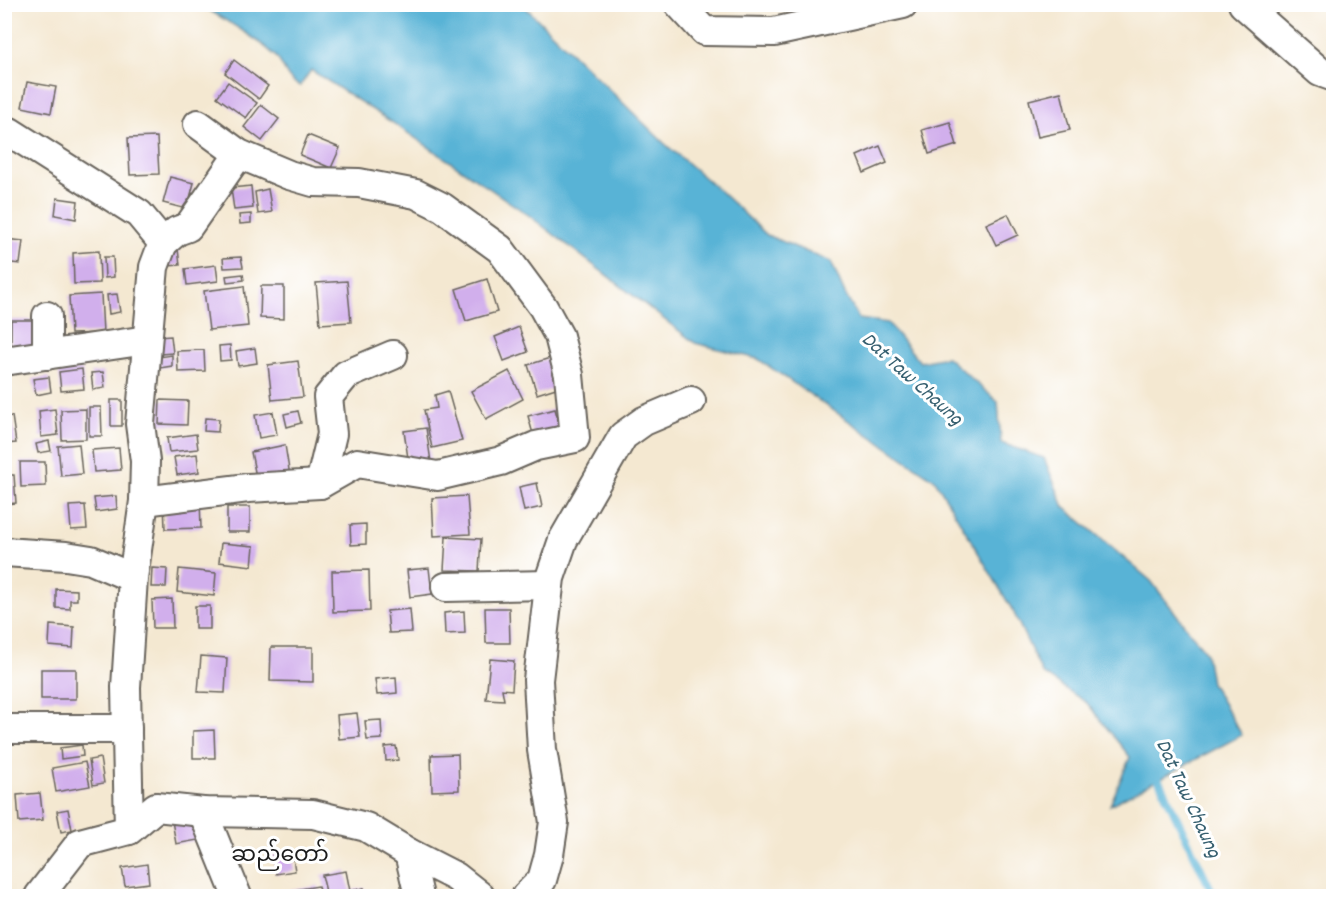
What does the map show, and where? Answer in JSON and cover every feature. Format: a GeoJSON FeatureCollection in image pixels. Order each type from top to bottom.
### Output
{"type":"FeatureCollection","features":[{"type":"Feature","properties":{"kind":"street"},"geometry":{"type":"LineString","coordinates":[[679,4],[704,31],[774,32],[903,4]]}},
{"type":"Feature","properties":{"kind":"street"},"geometry":{"type":"LineString","coordinates":[[1243,4],[1320,72],[1334,77]]}},
{"type":"Feature","properties":{"kind":"street"},"geometry":{"type":"LineString","coordinates":[[144,501],[248,488],[320,484],[357,463],[438,476],[501,461],[536,446],[575,438],[569,375],[558,336],[543,307],[500,249],[442,207],[416,194],[359,183],[313,182],[289,175],[239,154],[198,124]]}},
{"type":"Feature","properties":{"kind":"street"},"geometry":{"type":"LineString","coordinates":[[4,130],[139,214],[163,243]]}},
{"type":"Feature","properties":{"kind":"street"},"geometry":{"type":"LineString","coordinates":[[129,830],[126,687],[134,578],[144,501],[145,461],[140,424],[154,267],[163,243],[177,231],[188,227],[239,154]]}},
{"type":"Feature","properties":{"kind":"street"},"geometry":{"type":"LineString","coordinates":[[47,316],[47,355]]}},
{"type":"Feature","properties":{"kind":"street"},"geometry":{"type":"LineString","coordinates":[[4,362],[147,340]]}},
{"type":"Feature","properties":{"kind":"street"},"geometry":{"type":"LineString","coordinates":[[320,484],[332,434],[328,397],[346,375],[393,355]]}},
{"type":"Feature","properties":{"kind":"street"},"geometry":{"type":"LineString","coordinates":[[526,897],[542,880],[554,822],[542,750],[538,680],[548,585],[563,540],[623,436],[644,421],[691,400]]}},
{"type":"Feature","properties":{"kind":"street"},"geometry":{"type":"LineString","coordinates":[[4,552],[91,560],[134,578]]}},
{"type":"Feature","properties":{"kind":"street"},"geometry":{"type":"LineString","coordinates":[[446,587],[548,585]]}},
{"type":"Feature","properties":{"kind":"street"},"geometry":{"type":"LineString","coordinates":[[4,729],[128,729]]}},
{"type":"Feature","properties":{"kind":"street"},"geometry":{"type":"LineString","coordinates":[[39,897],[80,843],[129,830],[156,807],[203,812],[313,814],[366,827],[409,853],[456,877],[480,897]]}},
{"type":"Feature","properties":{"kind":"street"},"geometry":{"type":"LineString","coordinates":[[203,812],[237,897]]}},
{"type":"Feature","properties":{"kind":"street"},"geometry":{"type":"LineString","coordinates":[[409,853],[419,897]]}},
{"type":"Feature","properties":{"kind":"water"},"geometry":{"type":"Polygon","coordinates":[[[200,5],[523,5],[664,143],[767,235],[831,262],[859,319],[888,323],[920,362],[947,357],[998,402],[1001,443],[1044,458],[1064,507],[1151,581],[1206,653],[1211,683],[1242,735],[1110,805],[1130,757],[1087,703],[1042,673],[1013,611],[935,480],[758,359],[695,343],[527,214],[311,70],[300,86],[295,83],[277,58],[262,44],[200,5]]]}},
{"type":"Feature","properties":{"kind":"building"},"geometry":{"type":"Polygon","coordinates":[[[234,60],[268,86],[259,99],[225,73],[234,60]]]}},
{"type":"Feature","properties":{"kind":"building"},"geometry":{"type":"Polygon","coordinates":[[[27,82],[56,87],[51,113],[22,107],[27,82]]]}},
{"type":"Feature","properties":{"kind":"building"},"geometry":{"type":"Polygon","coordinates":[[[228,82],[257,103],[246,118],[217,97],[228,82]]]}},
{"type":"Feature","properties":{"kind":"building"},"geometry":{"type":"Polygon","coordinates":[[[1061,92],[1070,130],[1038,137],[1029,100],[1061,92]]]}},
{"type":"Feature","properties":{"kind":"building"},"geometry":{"type":"Polygon","coordinates":[[[261,105],[279,119],[262,141],[244,127],[261,105]]]}},
{"type":"Feature","properties":{"kind":"building"},"geometry":{"type":"Polygon","coordinates":[[[950,122],[957,145],[929,154],[922,130],[950,122]]]}},
{"type":"Feature","properties":{"kind":"building"},"geometry":{"type":"Polygon","coordinates":[[[308,135],[340,148],[331,168],[300,155],[308,135]]]}},
{"type":"Feature","properties":{"kind":"building"},"geometry":{"type":"Polygon","coordinates":[[[157,137],[159,174],[130,175],[128,138],[157,137]]]}},
{"type":"Feature","properties":{"kind":"building"},"geometry":{"type":"Polygon","coordinates":[[[880,146],[887,163],[864,173],[857,156],[880,146]]]}},
{"type":"Feature","properties":{"kind":"building"},"geometry":{"type":"Polygon","coordinates":[[[170,177],[194,183],[187,209],[163,203],[170,177]]]}},
{"type":"Feature","properties":{"kind":"building"},"geometry":{"type":"Polygon","coordinates":[[[251,186],[253,208],[234,210],[231,188],[251,186]]]}},
{"type":"Feature","properties":{"kind":"building"},"geometry":{"type":"Polygon","coordinates":[[[268,189],[272,212],[258,214],[255,192],[268,189]]]}},
{"type":"Feature","properties":{"kind":"building"},"geometry":{"type":"Polygon","coordinates":[[[57,198],[78,201],[76,219],[55,215],[57,198]]]}},
{"type":"Feature","properties":{"kind":"building"},"geometry":{"type":"Polygon","coordinates":[[[251,214],[251,223],[240,224],[239,215],[251,214]]]}},
{"type":"Feature","properties":{"kind":"building"},"geometry":{"type":"Polygon","coordinates":[[[1008,214],[1018,235],[996,245],[986,224],[1008,214]]]}},
{"type":"Feature","properties":{"kind":"building"},"geometry":{"type":"Polygon","coordinates":[[[4,239],[23,241],[20,264],[4,262],[4,239]]]}},
{"type":"Feature","properties":{"kind":"building"},"geometry":{"type":"Polygon","coordinates":[[[178,249],[180,265],[168,266],[166,251],[178,249]]]}},
{"type":"Feature","properties":{"kind":"building"},"geometry":{"type":"Polygon","coordinates":[[[99,251],[100,283],[74,284],[73,253],[99,251]]]}},
{"type":"Feature","properties":{"kind":"building"},"geometry":{"type":"Polygon","coordinates":[[[104,257],[113,257],[114,277],[105,278],[104,257]]]}},
{"type":"Feature","properties":{"kind":"building"},"geometry":{"type":"Polygon","coordinates":[[[241,257],[243,267],[224,268],[223,258],[241,257]]]}},
{"type":"Feature","properties":{"kind":"building"},"geometry":{"type":"Polygon","coordinates":[[[216,265],[218,281],[187,285],[185,269],[216,265]]]}},
{"type":"Feature","properties":{"kind":"building"},"geometry":{"type":"Polygon","coordinates":[[[243,274],[244,280],[227,282],[226,276],[243,274]]]}},
{"type":"Feature","properties":{"kind":"building"},"geometry":{"type":"Polygon","coordinates":[[[487,279],[497,312],[466,321],[456,289],[487,279]]]}},
{"type":"Feature","properties":{"kind":"building"},"geometry":{"type":"Polygon","coordinates":[[[347,281],[351,322],[320,324],[316,283],[347,281]]]}},
{"type":"Feature","properties":{"kind":"building"},"geometry":{"type":"Polygon","coordinates":[[[244,286],[248,326],[209,330],[204,291],[244,286]]]}},
{"type":"Feature","properties":{"kind":"building"},"geometry":{"type":"Polygon","coordinates":[[[261,286],[284,286],[284,319],[260,318],[261,286]]]}},
{"type":"Feature","properties":{"kind":"building"},"geometry":{"type":"Polygon","coordinates":[[[101,294],[103,333],[71,334],[69,296],[101,294]]]}},
{"type":"Feature","properties":{"kind":"building"},"geometry":{"type":"Polygon","coordinates":[[[117,294],[120,312],[109,314],[107,295],[117,294]]]}},
{"type":"Feature","properties":{"kind":"building"},"geometry":{"type":"Polygon","coordinates":[[[11,320],[40,320],[40,347],[11,347],[11,320]]]}},
{"type":"Feature","properties":{"kind":"building"},"geometry":{"type":"Polygon","coordinates":[[[519,327],[528,352],[504,361],[495,337],[519,327]]]}},
{"type":"Feature","properties":{"kind":"building"},"geometry":{"type":"Polygon","coordinates":[[[171,336],[173,353],[160,354],[158,337],[171,336]]]}},
{"type":"Feature","properties":{"kind":"building"},"geometry":{"type":"Polygon","coordinates":[[[230,345],[231,360],[220,361],[219,346],[230,345]]]}},
{"type":"Feature","properties":{"kind":"building"},"geometry":{"type":"Polygon","coordinates":[[[255,348],[257,363],[238,366],[236,351],[255,348]]]}},
{"type":"Feature","properties":{"kind":"building"},"geometry":{"type":"Polygon","coordinates":[[[204,350],[205,371],[178,372],[177,351],[204,350]]]}},
{"type":"Feature","properties":{"kind":"building"},"geometry":{"type":"Polygon","coordinates":[[[172,355],[172,366],[160,368],[159,357],[172,355]]]}},
{"type":"Feature","properties":{"kind":"building"},"geometry":{"type":"Polygon","coordinates":[[[550,358],[559,387],[537,394],[528,365],[550,358]]]}},
{"type":"Feature","properties":{"kind":"building"},"geometry":{"type":"Polygon","coordinates":[[[298,361],[303,397],[272,400],[268,365],[298,361]]]}},
{"type":"Feature","properties":{"kind":"building"},"geometry":{"type":"Polygon","coordinates":[[[82,369],[84,389],[61,391],[59,372],[82,369]]]}},
{"type":"Feature","properties":{"kind":"building"},"geometry":{"type":"Polygon","coordinates":[[[509,371],[523,399],[486,419],[471,391],[509,371]]]}},
{"type":"Feature","properties":{"kind":"building"},"geometry":{"type":"Polygon","coordinates":[[[103,372],[105,388],[93,390],[91,373],[103,372]]]}},
{"type":"Feature","properties":{"kind":"building"},"geometry":{"type":"Polygon","coordinates":[[[49,377],[51,392],[36,395],[33,379],[49,377]]]}},
{"type":"Feature","properties":{"kind":"building"},"geometry":{"type":"Polygon","coordinates":[[[448,391],[462,441],[432,448],[424,410],[437,408],[435,395],[448,391]]]}},
{"type":"Feature","properties":{"kind":"building"},"geometry":{"type":"Polygon","coordinates":[[[111,400],[122,400],[122,426],[111,426],[111,400]]]}},
{"type":"Feature","properties":{"kind":"building"},"geometry":{"type":"Polygon","coordinates":[[[160,400],[188,401],[187,425],[159,424],[160,400]]]}},
{"type":"Feature","properties":{"kind":"building"},"geometry":{"type":"Polygon","coordinates":[[[89,407],[101,407],[102,436],[89,436],[89,407]]]}},
{"type":"Feature","properties":{"kind":"building"},"geometry":{"type":"Polygon","coordinates":[[[55,409],[58,435],[41,437],[39,411],[55,409]]]}},
{"type":"Feature","properties":{"kind":"building"},"geometry":{"type":"Polygon","coordinates":[[[86,409],[86,439],[62,440],[61,410],[86,409]]]}},
{"type":"Feature","properties":{"kind":"building"},"geometry":{"type":"Polygon","coordinates":[[[555,409],[563,438],[536,445],[528,416],[555,409]]]}},
{"type":"Feature","properties":{"kind":"building"},"geometry":{"type":"Polygon","coordinates":[[[298,411],[301,423],[287,427],[284,414],[298,411]]]}},
{"type":"Feature","properties":{"kind":"building"},"geometry":{"type":"Polygon","coordinates":[[[273,412],[277,435],[259,438],[255,415],[273,412]]]}},
{"type":"Feature","properties":{"kind":"building"},"geometry":{"type":"Polygon","coordinates":[[[12,416],[16,443],[4,444],[4,417],[12,416]]]}},
{"type":"Feature","properties":{"kind":"building"},"geometry":{"type":"Polygon","coordinates":[[[205,418],[219,419],[218,432],[204,431],[205,418]]]}},
{"type":"Feature","properties":{"kind":"building"},"geometry":{"type":"Polygon","coordinates":[[[426,428],[431,462],[409,465],[404,431],[426,428]]]}},
{"type":"Feature","properties":{"kind":"building"},"geometry":{"type":"Polygon","coordinates":[[[196,434],[198,449],[169,452],[167,438],[196,434]]]}},
{"type":"Feature","properties":{"kind":"building"},"geometry":{"type":"Polygon","coordinates":[[[49,441],[51,451],[38,453],[36,444],[49,441]]]}},
{"type":"Feature","properties":{"kind":"building"},"geometry":{"type":"Polygon","coordinates":[[[79,444],[82,474],[61,476],[58,446],[79,444]]]}},
{"type":"Feature","properties":{"kind":"building"},"geometry":{"type":"Polygon","coordinates":[[[285,445],[290,476],[257,482],[251,452],[285,445]]]}},
{"type":"Feature","properties":{"kind":"building"},"geometry":{"type":"Polygon","coordinates":[[[119,448],[121,470],[94,472],[92,450],[119,448]]]}},
{"type":"Feature","properties":{"kind":"building"},"geometry":{"type":"Polygon","coordinates":[[[197,454],[199,472],[177,475],[174,457],[197,454]]]}},
{"type":"Feature","properties":{"kind":"building"},"geometry":{"type":"Polygon","coordinates":[[[20,462],[45,462],[46,486],[21,487],[20,462]]]}},
{"type":"Feature","properties":{"kind":"building"},"geometry":{"type":"Polygon","coordinates":[[[4,475],[14,475],[16,503],[4,504],[4,475]]]}},
{"type":"Feature","properties":{"kind":"building"},"geometry":{"type":"Polygon","coordinates":[[[537,483],[542,507],[524,511],[519,487],[537,483]]]}},
{"type":"Feature","properties":{"kind":"building"},"geometry":{"type":"Polygon","coordinates":[[[116,496],[117,509],[96,512],[94,498],[116,496]]]}},
{"type":"Feature","properties":{"kind":"building"},"geometry":{"type":"Polygon","coordinates":[[[467,496],[470,534],[434,536],[432,498],[467,496]]]}},
{"type":"Feature","properties":{"kind":"building"},"geometry":{"type":"Polygon","coordinates":[[[200,499],[201,528],[165,529],[164,502],[200,499]]]}},
{"type":"Feature","properties":{"kind":"building"},"geometry":{"type":"Polygon","coordinates":[[[85,505],[87,529],[71,530],[69,506],[85,505]]]}},
{"type":"Feature","properties":{"kind":"building"},"geometry":{"type":"Polygon","coordinates":[[[227,507],[250,507],[250,532],[227,532],[227,507]]]}},
{"type":"Feature","properties":{"kind":"building"},"geometry":{"type":"Polygon","coordinates":[[[366,524],[366,544],[351,545],[350,525],[366,524]]]}},
{"type":"Feature","properties":{"kind":"building"},"geometry":{"type":"Polygon","coordinates":[[[446,537],[481,539],[479,571],[444,570],[446,537]]]}},
{"type":"Feature","properties":{"kind":"building"},"geometry":{"type":"Polygon","coordinates":[[[221,543],[254,546],[252,566],[219,562],[221,543]]]}},
{"type":"Feature","properties":{"kind":"building"},"geometry":{"type":"Polygon","coordinates":[[[152,568],[167,569],[166,587],[151,587],[152,568]]]}},
{"type":"Feature","properties":{"kind":"building"},"geometry":{"type":"Polygon","coordinates":[[[429,568],[432,594],[410,597],[407,570],[429,568]]]}},
{"type":"Feature","properties":{"kind":"building"},"geometry":{"type":"Polygon","coordinates":[[[179,569],[216,573],[214,596],[177,592],[179,569]]]}},
{"type":"Feature","properties":{"kind":"building"},"geometry":{"type":"Polygon","coordinates":[[[369,570],[370,611],[333,612],[332,571],[369,570]]]}},
{"type":"Feature","properties":{"kind":"building"},"geometry":{"type":"Polygon","coordinates":[[[56,589],[77,590],[77,600],[70,600],[70,609],[56,608],[56,589]]]}},
{"type":"Feature","properties":{"kind":"building"},"geometry":{"type":"Polygon","coordinates":[[[172,599],[173,628],[153,628],[152,600],[172,599]]]}},
{"type":"Feature","properties":{"kind":"building"},"geometry":{"type":"Polygon","coordinates":[[[195,606],[210,606],[210,629],[195,629],[195,606]]]}},
{"type":"Feature","properties":{"kind":"building"},"geometry":{"type":"Polygon","coordinates":[[[485,608],[509,608],[510,643],[486,643],[485,608]]]}},
{"type":"Feature","properties":{"kind":"building"},"geometry":{"type":"Polygon","coordinates":[[[410,609],[412,632],[389,633],[387,611],[410,609]]]}},
{"type":"Feature","properties":{"kind":"building"},"geometry":{"type":"Polygon","coordinates":[[[464,611],[465,633],[445,634],[444,613],[464,611]]]}},
{"type":"Feature","properties":{"kind":"building"},"geometry":{"type":"Polygon","coordinates":[[[50,625],[74,627],[73,648],[49,646],[50,625]]]}},
{"type":"Feature","properties":{"kind":"building"},"geometry":{"type":"Polygon","coordinates":[[[271,647],[313,647],[313,682],[270,681],[271,647]]]}},
{"type":"Feature","properties":{"kind":"building"},"geometry":{"type":"Polygon","coordinates":[[[201,656],[227,658],[225,693],[198,692],[201,656]]]}},
{"type":"Feature","properties":{"kind":"building"},"geometry":{"type":"Polygon","coordinates":[[[490,659],[514,661],[512,690],[502,689],[504,700],[486,699],[490,659]]]}},
{"type":"Feature","properties":{"kind":"building"},"geometry":{"type":"Polygon","coordinates":[[[41,669],[76,669],[76,699],[41,699],[41,669]]]}},
{"type":"Feature","properties":{"kind":"building"},"geometry":{"type":"Polygon","coordinates":[[[396,677],[397,693],[377,695],[375,679],[396,677]]]}},
{"type":"Feature","properties":{"kind":"building"},"geometry":{"type":"Polygon","coordinates":[[[357,713],[360,737],[339,739],[337,715],[357,713]]]}},
{"type":"Feature","properties":{"kind":"building"},"geometry":{"type":"Polygon","coordinates":[[[381,720],[382,739],[367,740],[365,721],[381,720]]]}},
{"type":"Feature","properties":{"kind":"building"},"geometry":{"type":"Polygon","coordinates":[[[214,730],[215,758],[193,758],[193,731],[214,730]]]}},
{"type":"Feature","properties":{"kind":"building"},"geometry":{"type":"Polygon","coordinates":[[[82,745],[83,756],[61,759],[60,748],[82,745]]]}},
{"type":"Feature","properties":{"kind":"building"},"geometry":{"type":"Polygon","coordinates":[[[396,746],[398,760],[386,761],[385,747],[396,746]]]}},
{"type":"Feature","properties":{"kind":"building"},"geometry":{"type":"Polygon","coordinates":[[[458,754],[459,790],[432,791],[431,755],[458,754]]]}},
{"type":"Feature","properties":{"kind":"building"},"geometry":{"type":"Polygon","coordinates":[[[100,758],[104,783],[93,785],[89,760],[100,758]]]}},
{"type":"Feature","properties":{"kind":"building"},"geometry":{"type":"Polygon","coordinates":[[[85,762],[90,786],[56,792],[52,768],[85,762]]]}},
{"type":"Feature","properties":{"kind":"building"},"geometry":{"type":"Polygon","coordinates":[[[40,793],[43,820],[19,822],[17,795],[40,793]]]}},
{"type":"Feature","properties":{"kind":"building"},"geometry":{"type":"Polygon","coordinates":[[[68,809],[72,830],[61,832],[57,811],[68,809]]]}},
{"type":"Feature","properties":{"kind":"building"},"geometry":{"type":"Polygon","coordinates":[[[194,817],[198,840],[176,844],[172,821],[194,817]]]}},
{"type":"Feature","properties":{"kind":"building"},"geometry":{"type":"Polygon","coordinates":[[[292,852],[295,871],[276,874],[273,855],[292,852]]]}},
{"type":"Feature","properties":{"kind":"building"},"geometry":{"type":"Polygon","coordinates":[[[147,864],[149,883],[125,886],[122,868],[147,864]]]}},
{"type":"Feature","properties":{"kind":"building"},"geometry":{"type":"Polygon","coordinates":[[[346,871],[350,891],[364,888],[366,896],[327,896],[322,875],[346,871]]]}},
{"type":"Feature","properties":{"kind":"building"},"geometry":{"type":"Polygon","coordinates":[[[318,886],[320,896],[283,896],[283,892],[318,886]]]}},
{"type":"Feature","properties":{"kind":"waterway","name":"Dat Taw Chaung"},"geometry":{"type":"LineString","coordinates":[[1154,770],[1214,896]]}},
{"type":"Feature","properties":{"kind":"district","name":"ဆည်တော်"},"geometry":{"type":"Point","coordinates":[280,856]}}]}
